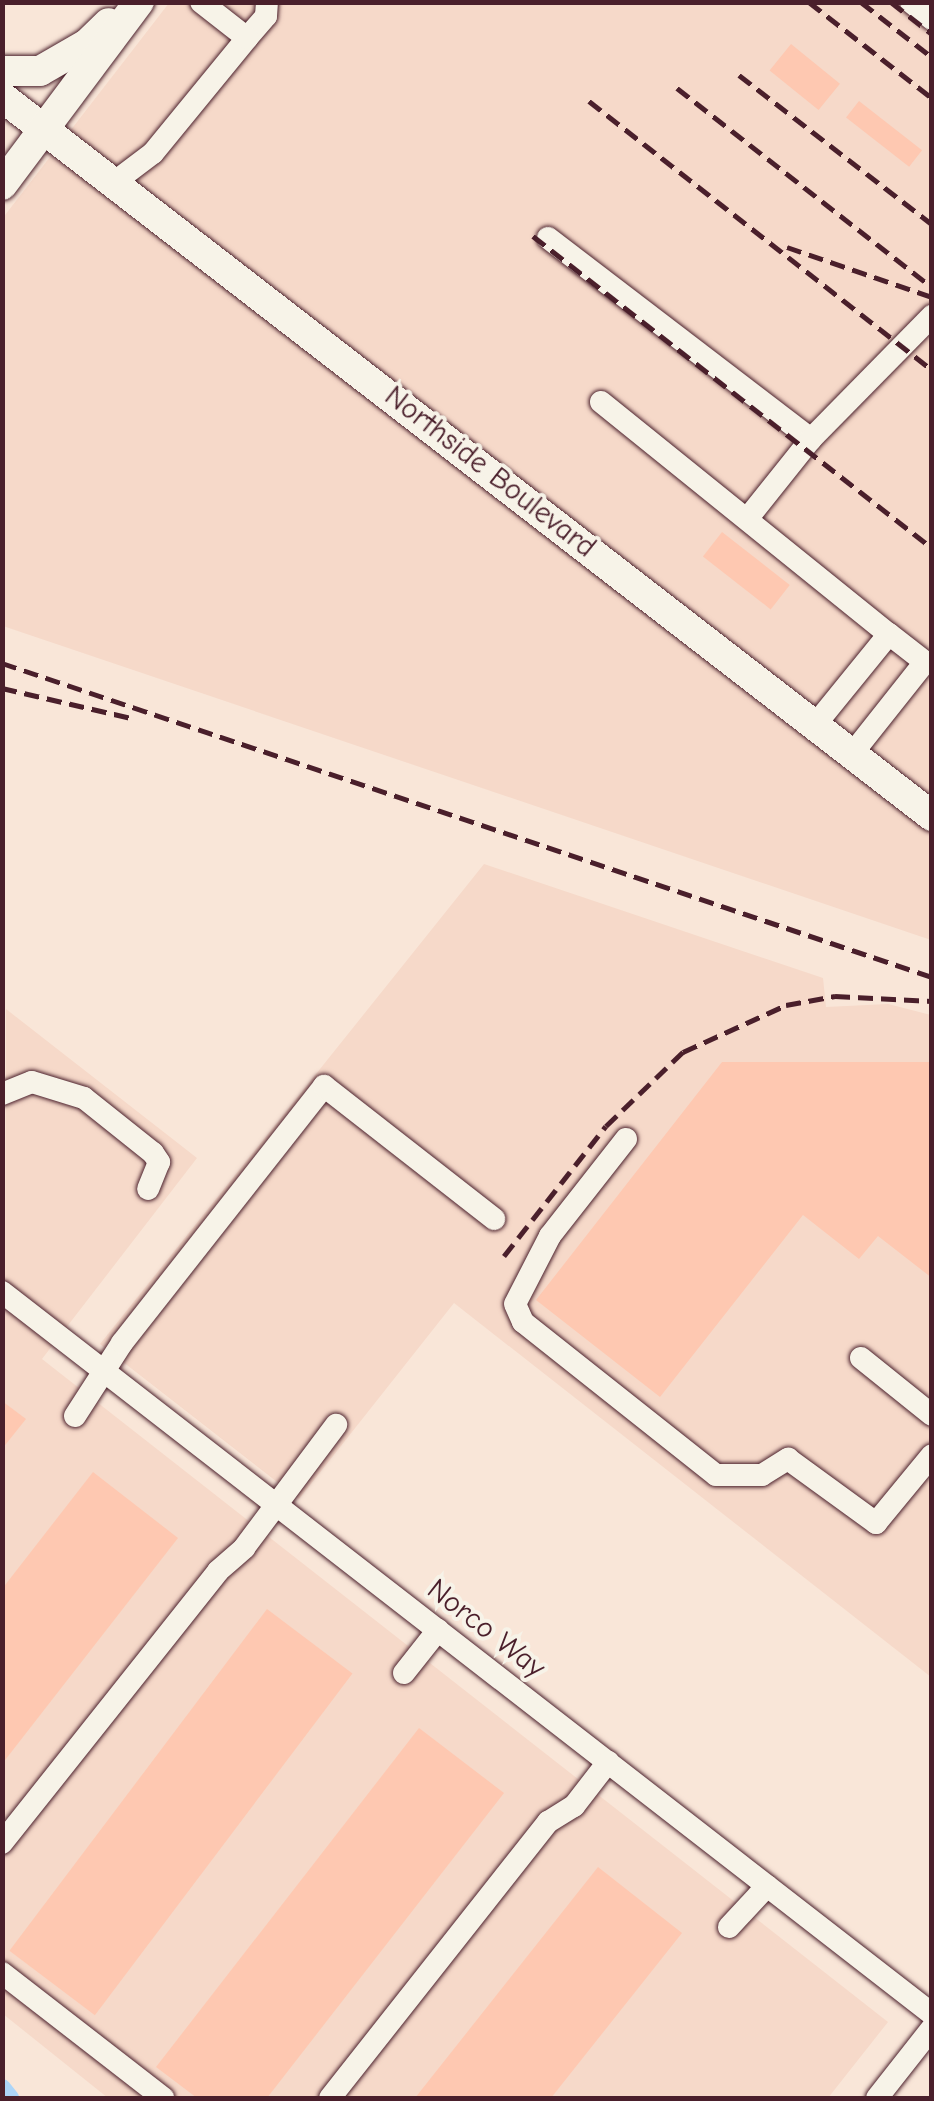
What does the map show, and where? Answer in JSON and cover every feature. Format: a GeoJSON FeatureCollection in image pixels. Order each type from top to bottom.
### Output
{"type":"FeatureCollection","features":[{"type":"Feature","properties":{"kind":"main road"},"geometry":{"type":"LineString","coordinates":[[2,72],[40,72],[88,44],[128,2]]}},
{"type":"Feature","properties":{"kind":"main road"},"geometry":{"type":"LineString","coordinates":[[2,185],[46,132],[139,2]]}},
{"type":"Feature","properties":{"kind":"main road","name":"Northside Boulevard"},"geometry":{"type":"LineString","coordinates":[[2,97],[932,816]]}},
{"type":"Feature","properties":{"kind":"street"},"geometry":{"type":"LineString","coordinates":[[201,2],[246,38]]}},
{"type":"Feature","properties":{"kind":"street"},"geometry":{"type":"LineString","coordinates":[[112,184],[153,153],[266,16],[267,2]]}},
{"type":"Feature","properties":{"kind":"street"},"geometry":{"type":"LineString","coordinates":[[910,2],[932,19]]}},
{"type":"Feature","properties":{"kind":"street"},"geometry":{"type":"LineString","coordinates":[[548,238],[810,439]]}},
{"type":"Feature","properties":{"kind":"street"},"geometry":{"type":"LineString","coordinates":[[748,518],[810,439],[932,316]]}},
{"type":"Feature","properties":{"kind":"street"},"geometry":{"type":"LineString","coordinates":[[600,402],[928,665],[852,754]]}},
{"type":"Feature","properties":{"kind":"street"},"geometry":{"type":"LineString","coordinates":[[815,725],[889,634]]}},
{"type":"Feature","properties":{"kind":"street"},"geometry":{"type":"LineString","coordinates":[[2,1094],[32,1082],[84,1098],[153,1153],[158,1162],[148,1189]]}},
{"type":"Feature","properties":{"kind":"street"},"geometry":{"type":"LineString","coordinates":[[75,1416],[107,1373],[122,1343],[324,1086],[494,1220]]}},
{"type":"Feature","properties":{"kind":"street"},"geometry":{"type":"LineString","coordinates":[[626,1139],[550,1236],[515,1304],[523,1322],[716,1475],[762,1475],[788,1459],[876,1522],[932,1455]]}},
{"type":"Feature","properties":{"kind":"street","name":"Norco Way"},"geometry":{"type":"LineString","coordinates":[[2,1292],[932,2014]]}},
{"type":"Feature","properties":{"kind":"street"},"geometry":{"type":"LineString","coordinates":[[861,1358],[932,1415]]}},
{"type":"Feature","properties":{"kind":"street"},"geometry":{"type":"LineString","coordinates":[[2,1843],[218,1571],[278,1506],[336,1424]]}},
{"type":"Feature","properties":{"kind":"street"},"geometry":{"type":"LineString","coordinates":[[404,1673],[438,1630]]}},
{"type":"Feature","properties":{"kind":"street"},"geometry":{"type":"LineString","coordinates":[[330,2098],[548,1822],[574,1806],[608,1762]]}},
{"type":"Feature","properties":{"kind":"street"},"geometry":{"type":"LineString","coordinates":[[729,1927],[767,1886]]}},
{"type":"Feature","properties":{"kind":"street"},"geometry":{"type":"LineString","coordinates":[[2,1974],[162,2098]]}},
{"type":"Feature","properties":{"kind":"street"},"geometry":{"type":"LineString","coordinates":[[877,2098],[932,2028]]}},
{"type":"Feature","properties":{"kind":"shaded area"},"geometry":{"type":"Polygon","coordinates":[[[169,3],[931,3],[931,940],[3,626],[2,219],[169,3]]]}},
{"type":"Feature","properties":{"kind":"shaded area"},"geometry":{"type":"Polygon","coordinates":[[[484,864],[823,978],[826,1007],[888,1004],[931,1015],[931,1677],[454,1303],[299,1499],[100,1344],[484,864]]]}},
{"type":"Feature","properties":{"kind":"shaded area"},"geometry":{"type":"Polygon","coordinates":[[[6,1009],[197,1158],[42,1359],[888,2022],[828,2098],[108,2098],[3,2014],[6,1009]]]}},
{"type":"Feature","properties":{"kind":"building"},"geometry":{"type":"Polygon","coordinates":[[[791,44],[840,84],[819,110],[770,70],[791,44]]]}},
{"type":"Feature","properties":{"kind":"building"},"geometry":{"type":"Polygon","coordinates":[[[859,101],[922,150],[909,167],[846,118],[859,101]]]}},
{"type":"Feature","properties":{"kind":"building"},"geometry":{"type":"Polygon","coordinates":[[[722,532],[790,585],[771,609],[703,556],[722,532]]]}},
{"type":"Feature","properties":{"kind":"building"},"geometry":{"type":"Polygon","coordinates":[[[722,1062],[932,1062],[932,1278],[878,1236],[859,1259],[803,1215],[660,1397],[536,1300],[722,1062]]]}},
{"type":"Feature","properties":{"kind":"building"},"geometry":{"type":"Polygon","coordinates":[[[2,1401],[26,1419],[2,1449],[2,1401]]]}},
{"type":"Feature","properties":{"kind":"building"},"geometry":{"type":"Polygon","coordinates":[[[93,1472],[178,1538],[2,1764],[2,1589],[93,1472]]]}},
{"type":"Feature","properties":{"kind":"building"},"geometry":{"type":"Polygon","coordinates":[[[267,1609],[352,1673],[95,2015],[9,1951],[267,1609]]]}},
{"type":"Feature","properties":{"kind":"building"},"geometry":{"type":"Polygon","coordinates":[[[419,1728],[504,1793],[267,2098],[197,2098],[156,2067],[419,1728]]]}},
{"type":"Feature","properties":{"kind":"building"},"geometry":{"type":"Polygon","coordinates":[[[598,1867],[682,1933],[551,2098],[415,2098],[598,1867]]]}},
{"type":"Feature","properties":{"kind":"waterway"},"geometry":{"type":"LineString","coordinates":[[2,2088],[10,2098]]}},
{"type":"Feature","properties":{"kind":"railway"},"geometry":{"type":"LineString","coordinates":[[809,2],[932,98]]}},
{"type":"Feature","properties":{"kind":"railway"},"geometry":{"type":"LineString","coordinates":[[861,2],[932,57]]}},
{"type":"Feature","properties":{"kind":"railway"},"geometry":{"type":"LineString","coordinates":[[891,2],[932,34]]}},
{"type":"Feature","properties":{"kind":"railway"},"geometry":{"type":"LineString","coordinates":[[739,75],[932,224]]}},
{"type":"Feature","properties":{"kind":"railway"},"geometry":{"type":"LineString","coordinates":[[677,88],[932,287]]}},
{"type":"Feature","properties":{"kind":"railway"},"geometry":{"type":"LineString","coordinates":[[589,101],[932,370]]}},
{"type":"Feature","properties":{"kind":"railway"},"geometry":{"type":"LineString","coordinates":[[533,236],[932,548]]}},
{"type":"Feature","properties":{"kind":"railway"},"geometry":{"type":"LineString","coordinates":[[787,247],[932,297]]}},
{"type":"Feature","properties":{"kind":"railway"},"geometry":{"type":"LineString","coordinates":[[2,663],[932,977]]}},
{"type":"Feature","properties":{"kind":"railway"},"geometry":{"type":"LineString","coordinates":[[2,688],[135,719]]}},
{"type":"Feature","properties":{"kind":"railway"},"geometry":{"type":"LineString","coordinates":[[504,1256],[606,1126],[683,1052],[786,1005],[835,996],[932,1001]]}}]}
